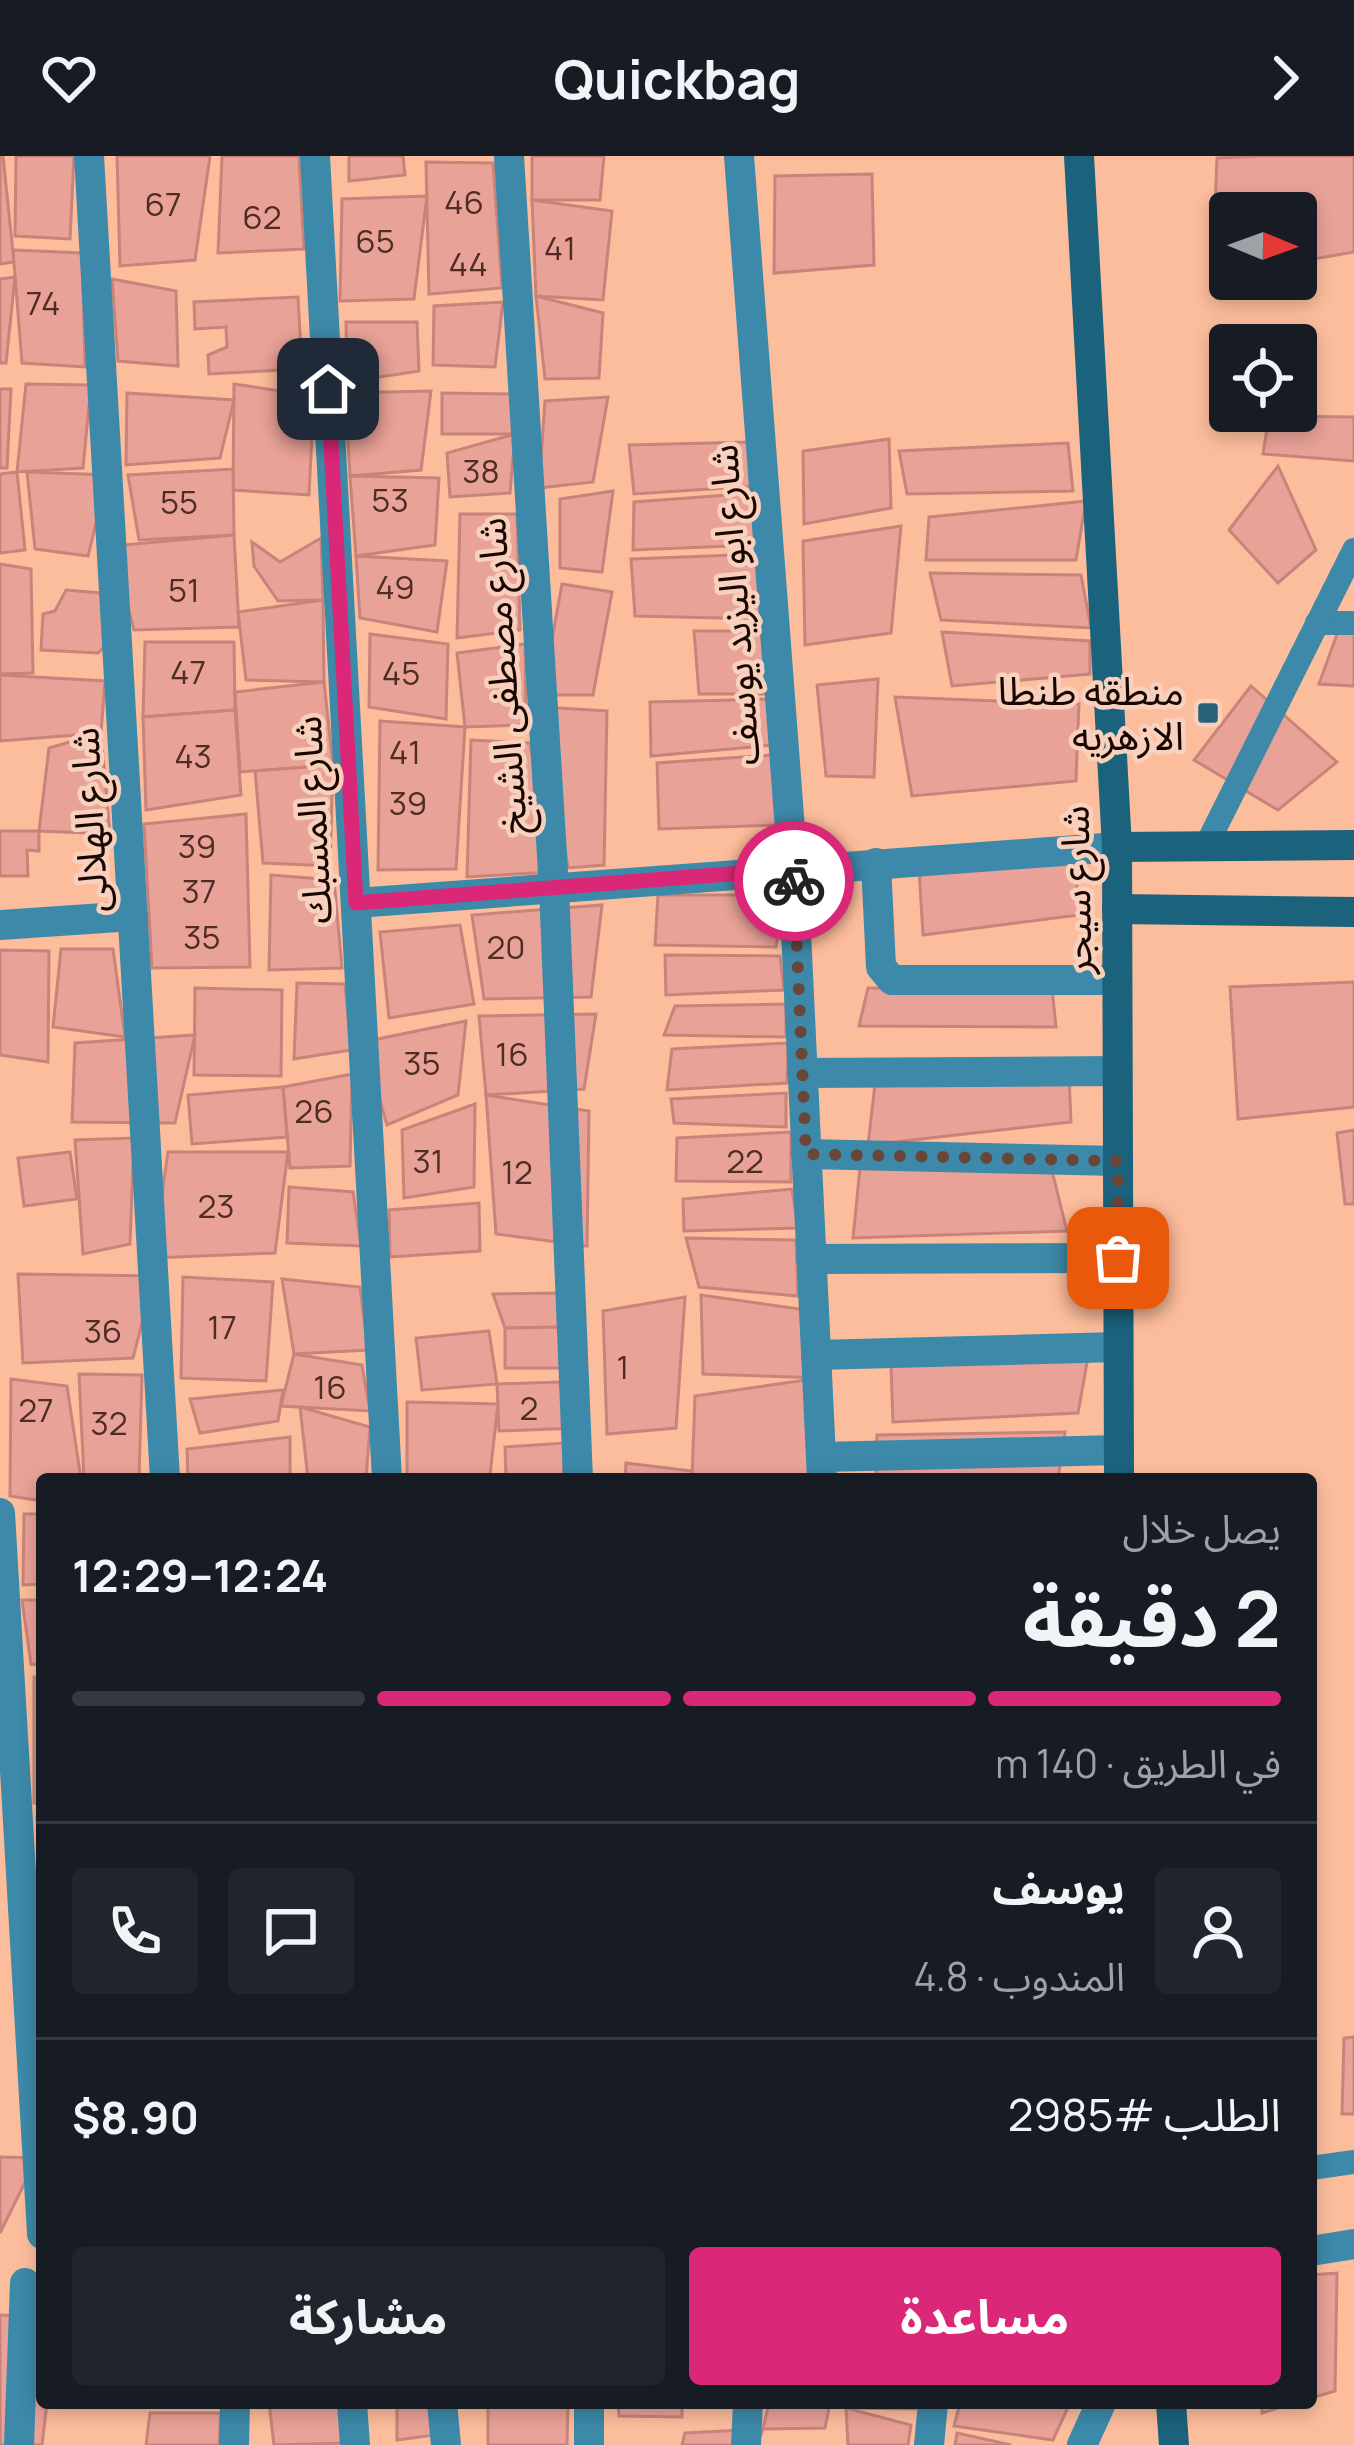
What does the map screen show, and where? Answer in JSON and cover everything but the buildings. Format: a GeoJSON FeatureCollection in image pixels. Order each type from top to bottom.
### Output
{"type":"FeatureCollection","features":[{"type":"Feature","properties":{"kind":"main road","name":"شارع سيجر"},"geometry":{"type":"LineString","coordinates":[[1079,156],[1117,848],[1119,1465]]}},
{"type":"Feature","properties":{"kind":"main road"},"geometry":{"type":"LineString","coordinates":[[1117,848],[1354,845]]}},
{"type":"Feature","properties":{"kind":"main road"},"geometry":{"type":"LineString","coordinates":[[1117,909],[1354,912]]}},
{"type":"Feature","properties":{"kind":"main road"},"geometry":{"type":"LineString","coordinates":[[1171,2409],[1174,2445]]}},
{"type":"Feature","properties":{"kind":"street","name":"شارع الهلالى"},"geometry":{"type":"LineString","coordinates":[[89,156],[165,1473]]}},
{"type":"Feature","properties":{"kind":"street","name":"شارع المسبك"},"geometry":{"type":"LineString","coordinates":[[315,156],[387,1473]]}},
{"type":"Feature","properties":{"kind":"street","name":"شارع مصطفى الشيخ"},"geometry":{"type":"LineString","coordinates":[[509,156],[554,888],[578,1473]]}},
{"type":"Feature","properties":{"kind":"street","name":"شارع ابو اليزيد يوسف"},"geometry":{"type":"LineString","coordinates":[[739,156],[793,869],[822,1468]]}},
{"type":"Feature","properties":{"kind":"street"},"geometry":{"type":"LineString","coordinates":[[356,903],[1117,848]]}},
{"type":"Feature","properties":{"kind":"street"},"geometry":{"type":"LineString","coordinates":[[875,862],[881,967],[892,980],[1118,980]]}},
{"type":"Feature","properties":{"kind":"street"},"geometry":{"type":"LineString","coordinates":[[0,925],[133,916]]}},
{"type":"Feature","properties":{"kind":"street"},"geometry":{"type":"LineString","coordinates":[[802,1072],[1117,1071]]}},
{"type":"Feature","properties":{"kind":"street"},"geometry":{"type":"LineString","coordinates":[[806,1154],[1118,1161]]}},
{"type":"Feature","properties":{"kind":"street"},"geometry":{"type":"LineString","coordinates":[[811,1259],[1118,1258]]}},
{"type":"Feature","properties":{"kind":"street"},"geometry":{"type":"LineString","coordinates":[[816,1355],[1118,1348]]}},
{"type":"Feature","properties":{"kind":"street"},"geometry":{"type":"LineString","coordinates":[[822,1468],[1119,1465]]}},
{"type":"Feature","properties":{"kind":"street"},"geometry":{"type":"LineString","coordinates":[[0,1513],[36,2131]]}},
{"type":"Feature","properties":{"kind":"street"},"geometry":{"type":"LineString","coordinates":[[1317,2250],[1354,2244]]}},
{"type":"Feature","properties":{"kind":"street"},"geometry":{"type":"LineString","coordinates":[[19,2445],[22,2283]]}},
{"type":"Feature","properties":{"kind":"street"},"geometry":{"type":"LineString","coordinates":[[234,2445],[235,2409]]}},
{"type":"Feature","properties":{"kind":"street"},"geometry":{"type":"LineString","coordinates":[[352,2409],[355,2445]]}},
{"type":"Feature","properties":{"kind":"street"},"geometry":{"type":"LineString","coordinates":[[443,2409],[446,2445]]}},
{"type":"Feature","properties":{"kind":"street"},"geometry":{"type":"LineString","coordinates":[[589,2409],[589,2445]]}},
{"type":"Feature","properties":{"kind":"street"},"geometry":{"type":"LineString","coordinates":[[746,2445],[748,2409]]}},
{"type":"Feature","properties":{"kind":"street"},"geometry":{"type":"LineString","coordinates":[[929,2445],[932,2409]]}},
{"type":"Feature","properties":{"kind":"street"},"geometry":{"type":"LineString","coordinates":[[1082,2445],[1098,2409]]}},
{"type":"Feature","properties":{"kind":"lane"},"geometry":{"type":"LineString","coordinates":[[1206,846],[1354,550]]}},
{"type":"Feature","properties":{"kind":"lane"},"geometry":{"type":"LineString","coordinates":[[1318,623],[1354,623]]}},
{"type":"Feature","properties":{"kind":"lane"},"geometry":{"type":"LineString","coordinates":[[1317,2167],[1354,2162]]}},
{"type":"Feature","properties":{"kind":"way so far"},"geometry":{"type":"LineString","coordinates":[[794,881],[806,1154],[1118,1161],[1118,1258]]}},
{"type":"Feature","properties":{"kind":"place","name":"منطقه طنطا الازهريه"},"geometry":{"type":"Point","coordinates":[1208,713]}},
{"type":"Feature","properties":{"kind":"route"},"geometry":{"type":"LineString","coordinates":[[328,389],[356,903],[793,869],[794,881]]}}]}
